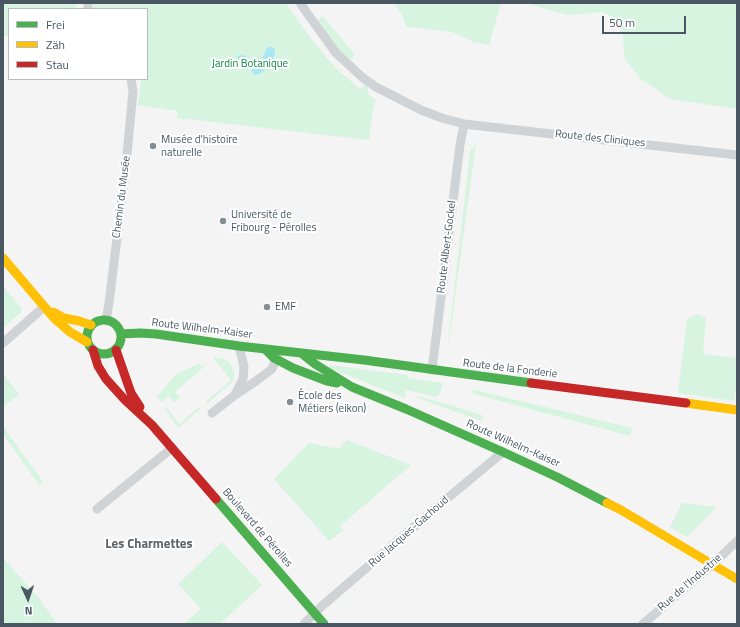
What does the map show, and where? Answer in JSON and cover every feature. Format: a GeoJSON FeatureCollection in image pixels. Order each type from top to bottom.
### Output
{"type":"FeatureCollection","features":[{"type":"Feature","properties":{"kind":"main road"},"geometry":{"type":"LineString","coordinates":[[3,258],[44,307],[62,325],[88,342]]}},
{"type":"Feature","properties":{"kind":"main road"},"geometry":{"type":"LineString","coordinates":[[44,307],[64,318],[79,320],[91,325]]}},
{"type":"Feature","properties":{"kind":"main road"},"geometry":{"type":"LineString","coordinates":[[88,342],[87,335],[89,328],[98,321],[106,320],[115,323],[119,327],[121,334],[120,343],[116,350],[105,354],[97,353],[93,350]]}},
{"type":"Feature","properties":{"kind":"main road","name":"Route Wilhelm-Kaiser"},"geometry":{"type":"LineString","coordinates":[[121,334],[156,334],[239,346],[280,350]]}},
{"type":"Feature","properties":{"kind":"main road","name":"Boulevard de Pérolles"},"geometry":{"type":"LineString","coordinates":[[88,342],[93,350],[98,366],[106,379],[125,400],[152,425],[324,624]]}},
{"type":"Feature","properties":{"kind":"main road"},"geometry":{"type":"LineString","coordinates":[[265,349],[274,358],[293,368],[322,379],[352,387]]}},
{"type":"Feature","properties":{"kind":"main road","name":"Boulevard de Pérolles"},"geometry":{"type":"LineString","coordinates":[[116,350],[131,393],[152,425]]}},
{"type":"Feature","properties":{"kind":"main road","name":"Route de la Fonderie"},"geometry":{"type":"LineString","coordinates":[[280,350],[737,410]]}},
{"type":"Feature","properties":{"kind":"main road","name":"Route Wilhelm-Kaiser"},"geometry":{"type":"LineString","coordinates":[[301,352],[314,364],[352,387],[406,409],[558,477],[621,510],[737,579]]}},
{"type":"Feature","properties":{"kind":"street","name":"Route des Cliniques"},"geometry":{"type":"LineString","coordinates":[[300,3],[336,53],[363,78],[376,87],[421,110],[442,118],[464,124],[737,155]]}},
{"type":"Feature","properties":{"kind":"street","name":"Chemin du Musée"},"geometry":{"type":"LineString","coordinates":[[106,320],[126,165],[133,90],[129,80]]}},
{"type":"Feature","properties":{"kind":"street","name":"Route Albert-Gockel"},"geometry":{"type":"LineString","coordinates":[[432,370],[460,145],[464,124]]}},
{"type":"Feature","properties":{"kind":"street"},"geometry":{"type":"LineString","coordinates":[[3,343],[44,307]]}},
{"type":"Feature","properties":{"kind":"street"},"geometry":{"type":"LineString","coordinates":[[235,394],[243,380],[244,367],[239,346]]}},
{"type":"Feature","properties":{"kind":"street"},"geometry":{"type":"LineString","coordinates":[[212,413],[235,394],[272,369],[280,350]]}},
{"type":"Feature","properties":{"kind":"street"},"geometry":{"type":"LineString","coordinates":[[97,509],[172,448]]}},
{"type":"Feature","properties":{"kind":"street","name":"Rue Jacques-Gachoud"},"geometry":{"type":"LineString","coordinates":[[304,624],[437,507],[503,452]]}},
{"type":"Feature","properties":{"kind":"street","name":"Rue de l'Industrie"},"geometry":{"type":"LineString","coordinates":[[643,624],[713,564],[737,541]]}},
{"type":"Feature","properties":{"kind":"green space"},"geometry":{"type":"Polygon","coordinates":[[[3,3],[77,3],[76,8],[8,8],[8,36],[3,36],[3,3]]]}},
{"type":"Feature","properties":{"kind":"green space","name":"Jardin Botanique"},"geometry":{"type":"Polygon","coordinates":[[[93,3],[286,3],[325,56],[339,71],[360,89],[366,85],[368,87],[368,94],[376,100],[373,108],[369,140],[177,118],[178,111],[138,105],[141,80],[148,80],[148,8],[93,8],[93,3]]]}},
{"type":"Feature","properties":{"kind":"green space"},"geometry":{"type":"Polygon","coordinates":[[[394,3],[501,3],[489,45],[474,42],[452,32],[408,27],[405,24],[402,14],[394,3]]]}},
{"type":"Feature","properties":{"kind":"green space"},"geometry":{"type":"Polygon","coordinates":[[[526,3],[737,3],[737,109],[670,99],[641,79],[625,59],[621,20],[602,12],[567,15],[526,3]]]}},
{"type":"Feature","properties":{"kind":"green space"},"geometry":{"type":"Polygon","coordinates":[[[323,16],[355,55],[350,59],[348,59],[339,50],[321,26],[318,20],[323,16]]]}},
{"type":"Feature","properties":{"kind":"green space"},"geometry":{"type":"Polygon","coordinates":[[[476,143],[449,341],[448,342],[470,152],[476,143]]]}},
{"type":"Feature","properties":{"kind":"green space"},"geometry":{"type":"Polygon","coordinates":[[[3,286],[22,309],[20,313],[3,328],[3,286]]]}},
{"type":"Feature","properties":{"kind":"green space"},"geometry":{"type":"Polygon","coordinates":[[[697,314],[706,318],[703,354],[737,358],[737,379],[734,401],[678,393],[687,319],[697,314]]]}},
{"type":"Feature","properties":{"kind":"green space"},"geometry":{"type":"Polygon","coordinates":[[[214,357],[224,359],[229,362],[234,372],[234,378],[231,383],[208,403],[206,401],[231,380],[214,357]]]}},
{"type":"Feature","properties":{"kind":"green space"},"geometry":{"type":"Polygon","coordinates":[[[200,363],[201,366],[206,365],[175,392],[180,398],[174,402],[169,396],[162,402],[157,397],[175,375],[200,363]]]}},
{"type":"Feature","properties":{"kind":"green space"},"geometry":{"type":"Polygon","coordinates":[[[329,365],[408,375],[408,378],[443,383],[439,395],[435,397],[406,390],[405,398],[329,368],[329,365]]]}},
{"type":"Feature","properties":{"kind":"green space"},"geometry":{"type":"Polygon","coordinates":[[[5,376],[19,395],[3,406],[3,378],[5,376]]]}},
{"type":"Feature","properties":{"kind":"green space"},"geometry":{"type":"Polygon","coordinates":[[[471,389],[632,428],[630,436],[474,394],[471,389]]]}},
{"type":"Feature","properties":{"kind":"green space"},"geometry":{"type":"Polygon","coordinates":[[[417,396],[484,416],[482,421],[417,398],[417,396]]]}},
{"type":"Feature","properties":{"kind":"green space"},"geometry":{"type":"Polygon","coordinates":[[[199,407],[200,409],[178,428],[165,409],[167,408],[179,424],[199,407]]]}},
{"type":"Feature","properties":{"kind":"green space"},"geometry":{"type":"Polygon","coordinates":[[[3,426],[43,482],[39,485],[3,434],[3,426]]]}},
{"type":"Feature","properties":{"kind":"green space"},"geometry":{"type":"Polygon","coordinates":[[[347,440],[411,465],[340,526],[344,530],[329,541],[274,479],[309,443],[339,449],[347,440]]]}},
{"type":"Feature","properties":{"kind":"green space"},"geometry":{"type":"Polygon","coordinates":[[[682,503],[717,507],[687,537],[670,527],[682,503]]]}},
{"type":"Feature","properties":{"kind":"green space"},"geometry":{"type":"Polygon","coordinates":[[[222,542],[262,585],[220,624],[184,624],[201,609],[178,584],[222,542]]]}},
{"type":"Feature","properties":{"kind":"green space"},"geometry":{"type":"Polygon","coordinates":[[[3,558],[39,598],[57,624],[3,624],[3,558]]]}},
{"type":"Feature","properties":{"kind":"water"},"geometry":{"type":"Polygon","coordinates":[[[273,47],[275,50],[273,60],[263,72],[255,75],[251,68],[262,59],[266,49],[273,47]]]}},
{"type":"Feature","properties":{"kind":"waterway"},"geometry":{"type":"LineString","coordinates":[[239,57],[244,57],[250,64]]}},
{"type":"Feature","properties":{"kind":"traffic: fast"},"geometry":{"type":"LineString","coordinates":[[101,320],[107,320],[111,321],[118,327],[121,337],[120,344],[114,351],[107,354],[101,354],[97,353],[90,347],[87,340],[87,334],[88,330],[94,323],[101,320]]}},
{"type":"Feature","properties":{"kind":"traffic: fast"},"geometry":{"type":"LineString","coordinates":[[121,334],[156,334],[531,383]]}},
{"type":"Feature","properties":{"kind":"traffic: fast"},"geometry":{"type":"LineString","coordinates":[[265,349],[274,358],[293,368],[327,381],[337,383]]}},
{"type":"Feature","properties":{"kind":"traffic: fast"},"geometry":{"type":"LineString","coordinates":[[301,353],[315,364],[352,387],[503,452],[557,477],[607,503]]}},
{"type":"Feature","properties":{"kind":"traffic: fast"},"geometry":{"type":"LineString","coordinates":[[216,499],[324,624]]}},
{"type":"Feature","properties":{"kind":"traffic: slow"},"geometry":{"type":"LineString","coordinates":[[3,258],[54,318],[70,332],[87,342]]}},
{"type":"Feature","properties":{"kind":"traffic: slow"},"geometry":{"type":"LineString","coordinates":[[53,312],[64,318],[91,325]]}},
{"type":"Feature","properties":{"kind":"traffic: slow"},"geometry":{"type":"LineString","coordinates":[[686,403],[737,410]]}},
{"type":"Feature","properties":{"kind":"traffic: slow"},"geometry":{"type":"LineString","coordinates":[[607,503],[737,579]]}},
{"type":"Feature","properties":{"kind":"traffic: jam"},"geometry":{"type":"LineString","coordinates":[[93,350],[98,366],[106,379],[125,400],[152,425],[216,499]]}},
{"type":"Feature","properties":{"kind":"traffic: jam"},"geometry":{"type":"LineString","coordinates":[[116,350],[131,393],[140,407]]}},
{"type":"Feature","properties":{"kind":"traffic: jam"},"geometry":{"type":"LineString","coordinates":[[531,383],[686,403]]}},
{"type":"Feature","properties":{"kind":"place","name":"Musée d'histoire naturelle"},"geometry":{"type":"Point","coordinates":[153,146]}},
{"type":"Feature","properties":{"kind":"place","name":"Université de Fribourg - Pérolles"},"geometry":{"type":"Point","coordinates":[223,221]}},
{"type":"Feature","properties":{"kind":"place","name":"EMF"},"geometry":{"type":"Point","coordinates":[267,307]}},
{"type":"Feature","properties":{"kind":"place","name":"École des Métiers (eikon)"},"geometry":{"type":"Point","coordinates":[290,402]}},
{"type":"Feature","properties":{"kind":"district","name":"Les Charmettes"},"geometry":{"type":"Point","coordinates":[149,545]}}]}
